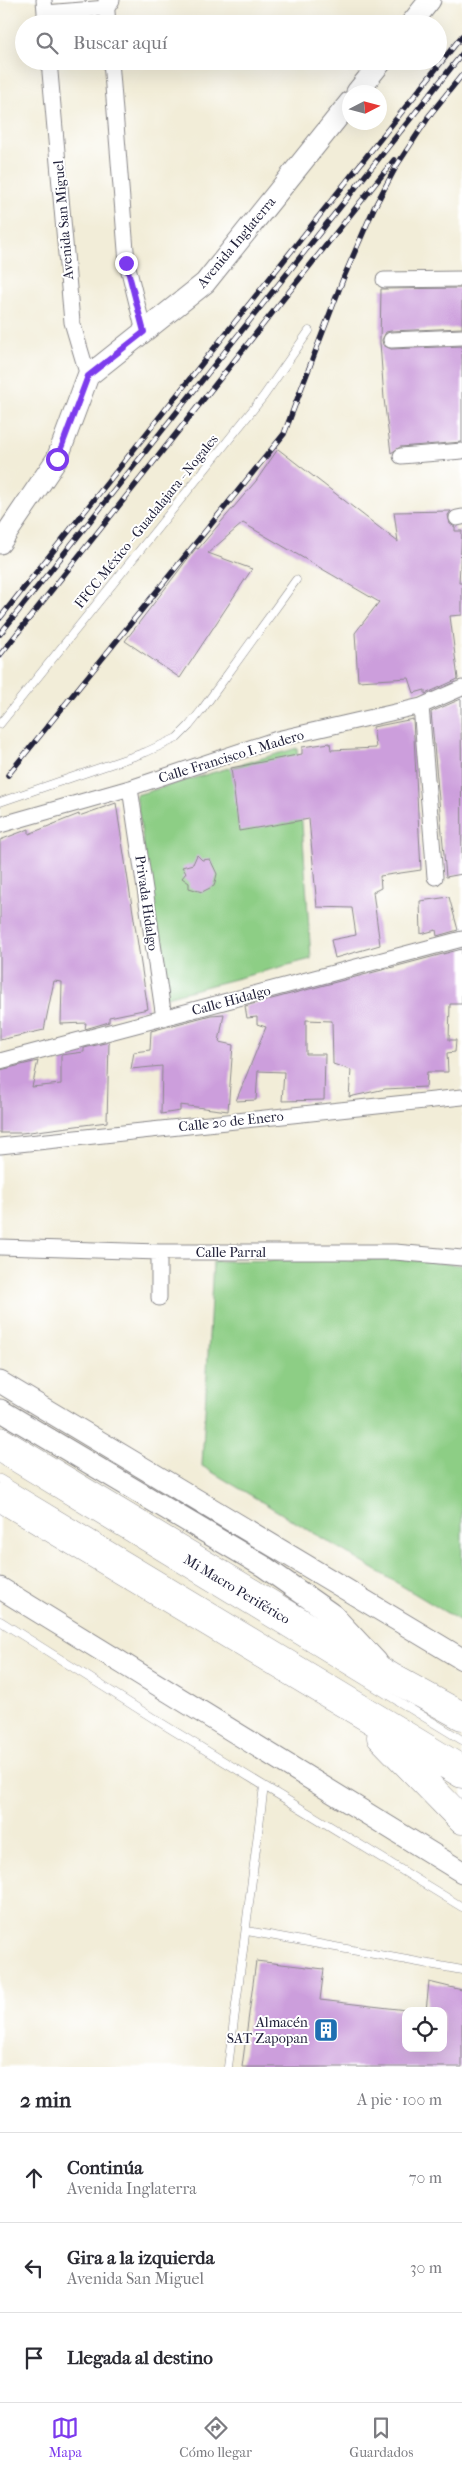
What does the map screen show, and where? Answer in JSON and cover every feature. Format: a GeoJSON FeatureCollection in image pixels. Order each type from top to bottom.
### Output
{"type":"FeatureCollection","features":[{"type":"Feature","properties":{"kind":"highway"},"geometry":{"type":"LineString","coordinates":[[0,1441],[391,1677],[462,1716]]}},
{"type":"Feature","properties":{"kind":"highway"},"geometry":{"type":"LineString","coordinates":[[0,1497],[462,1774]]}},
{"type":"Feature","properties":{"kind":"highway"},"geometry":{"type":"LineString","coordinates":[[355,1711],[462,1820]]}},
{"type":"Feature","properties":{"kind":"main road"},"geometry":{"type":"LineString","coordinates":[[419,15],[430,0]]}},
{"type":"Feature","properties":{"kind":"main road"},"geometry":{"type":"LineString","coordinates":[[363,85],[375,70]]}},
{"type":"Feature","properties":{"kind":"main road","name":"Avenida Inglaterra"},"geometry":{"type":"LineString","coordinates":[[88,376],[204,284],[342,112]]}},
{"type":"Feature","properties":{"kind":"main road"},"geometry":{"type":"LineString","coordinates":[[0,543],[57,459],[88,376]]}},
{"type":"Feature","properties":{"kind":"main road"},"geometry":{"type":"LineString","coordinates":[[0,1382],[462,1659]]}},
{"type":"Feature","properties":{"kind":"main road"},"geometry":{"type":"LineString","coordinates":[[0,1410],[263,1566],[333,1615],[391,1677]]}},
{"type":"Feature","properties":{"kind":"main road"},"geometry":{"type":"LineString","coordinates":[[78,1429],[146,1497]]}},
{"type":"Feature","properties":{"kind":"main road"},"geometry":{"type":"LineString","coordinates":[[0,1588],[462,1872]]}},
{"type":"Feature","properties":{"kind":"street"},"geometry":{"type":"LineString","coordinates":[[45,12],[109,3]]}},
{"type":"Feature","properties":{"kind":"street","name":"Avenida San Miguel"},"geometry":{"type":"LineString","coordinates":[[50,70],[72,322],[88,376]]}},
{"type":"Feature","properties":{"kind":"street"},"geometry":{"type":"LineString","coordinates":[[112,70],[126,263],[144,332]]}},
{"type":"Feature","properties":{"kind":"street"},"geometry":{"type":"LineString","coordinates":[[384,280],[462,279]]}},
{"type":"Feature","properties":{"kind":"street"},"geometry":{"type":"LineString","coordinates":[[391,340],[462,337]]}},
{"type":"Feature","properties":{"kind":"street"},"geometry":{"type":"LineString","coordinates":[[401,456],[462,450]]}},
{"type":"Feature","properties":{"kind":"street","name":"Calle Francisco I. Madero"},"geometry":{"type":"LineString","coordinates":[[0,825],[130,788],[277,738],[421,706],[462,688]]}},
{"type":"Feature","properties":{"kind":"street"},"geometry":{"type":"LineString","coordinates":[[421,706],[435,877]]}},
{"type":"Feature","properties":{"kind":"street","name":"Privada Hidalgo"},"geometry":{"type":"LineString","coordinates":[[130,788],[164,1018]]}},
{"type":"Feature","properties":{"kind":"street","name":"Calle Hidalgo"},"geometry":{"type":"LineString","coordinates":[[0,1061],[462,939]]}},
{"type":"Feature","properties":{"kind":"street","name":"Calle 20 de Enero"},"geometry":{"type":"LineString","coordinates":[[0,1146],[462,1097]]}},
{"type":"Feature","properties":{"kind":"street","name":"Calle Parral"},"geometry":{"type":"LineString","coordinates":[[0,1248],[159,1252],[395,1252],[462,1258]]}},
{"type":"Feature","properties":{"kind":"street"},"geometry":{"type":"LineString","coordinates":[[159,1252],[159,1298]]}},
{"type":"Feature","properties":{"kind":"lane","name":"FFCC México - Guadalajara - Nogales"},"geometry":{"type":"LineString","coordinates":[[0,724],[263,397],[309,331]]}},
{"type":"Feature","properties":{"kind":"lane"},"geometry":{"type":"LineString","coordinates":[[0,802],[146,752],[177,738],[201,711],[296,580]]}},
{"type":"Feature","properties":{"kind":"lane","name":"Mi Macro Periférico"},"geometry":{"type":"LineString","coordinates":[[0,1459],[462,1740]]}},
{"type":"Feature","properties":{"kind":"lane","name":"Mi Macro Periférico"},"geometry":{"type":"LineString","coordinates":[[0,1479],[462,1758]]}},
{"type":"Feature","properties":{"kind":"lane"},"geometry":{"type":"LineString","coordinates":[[0,1621],[462,1907]]}},
{"type":"Feature","properties":{"kind":"lane"},"geometry":{"type":"LineString","coordinates":[[228,2067],[247,1931],[264,1786]]}},
{"type":"Feature","properties":{"kind":"lane"},"geometry":{"type":"LineString","coordinates":[[247,1931],[462,1970]]}},
{"type":"Feature","properties":{"kind":"green space"},"geometry":{"type":"Polygon","coordinates":[[[297,748],[311,959],[166,997],[136,795],[297,748]]]}},
{"type":"Feature","properties":{"kind":"green space"},"geometry":{"type":"Polygon","coordinates":[[[399,1259],[462,1265],[462,1622],[202,1466],[213,1261],[399,1259]]]}},
{"type":"Feature","properties":{"kind":"building"},"geometry":{"type":"Polygon","coordinates":[[[462,288],[462,328],[391,331],[386,332],[382,340],[383,345],[391,349],[462,346],[462,442],[400,447],[391,453],[384,399],[380,342],[381,289],[462,288]]]}},
{"type":"Feature","properties":{"kind":"building"},"geometry":{"type":"Polygon","coordinates":[[[278,449],[398,542],[394,512],[451,511],[448,515],[450,524],[455,527],[455,531],[462,531],[459,583],[462,583],[462,615],[450,616],[458,679],[425,694],[425,690],[414,693],[409,678],[358,681],[355,633],[379,602],[243,523],[208,553],[252,569],[180,678],[125,641],[196,548],[198,549],[256,481],[278,449]]]}},
{"type":"Feature","properties":{"kind":"building"},"geometry":{"type":"Polygon","coordinates":[[[461,699],[462,874],[446,877],[431,712],[461,699]]]}},
{"type":"Feature","properties":{"kind":"building"},"geometry":{"type":"Polygon","coordinates":[[[413,719],[421,870],[380,876],[381,888],[373,892],[380,945],[335,958],[331,940],[356,935],[352,908],[317,907],[309,819],[239,831],[231,768],[302,754],[302,747],[330,743],[331,750],[376,748],[373,727],[413,719]]]}},
{"type":"Feature","properties":{"kind":"building"},"geometry":{"type":"Polygon","coordinates":[[[116,803],[148,1009],[109,1017],[109,1022],[85,1029],[86,1023],[61,1024],[62,982],[54,981],[44,1030],[0,1040],[0,840],[29,829],[29,834],[79,814],[79,816],[116,803]]]}},
{"type":"Feature","properties":{"kind":"building"},"geometry":{"type":"Polygon","coordinates":[[[197,855],[202,860],[210,859],[217,874],[214,886],[202,892],[189,888],[189,883],[182,878],[186,873],[182,867],[193,864],[197,855]]]}},
{"type":"Feature","properties":{"kind":"building"},"geometry":{"type":"Polygon","coordinates":[[[449,897],[458,930],[437,936],[436,930],[421,934],[420,901],[449,897]]]}},
{"type":"Feature","properties":{"kind":"building"},"geometry":{"type":"Polygon","coordinates":[[[462,949],[462,1004],[450,1004],[449,1040],[456,1040],[455,1052],[447,1053],[448,1072],[427,1072],[426,1087],[385,1089],[349,1097],[351,1070],[333,1064],[332,1021],[306,1020],[306,1054],[325,1054],[324,1100],[282,1101],[284,1072],[258,1071],[256,1100],[236,1101],[266,1027],[257,1024],[257,1017],[247,1018],[245,1006],[462,949]]]}},
{"type":"Feature","properties":{"kind":"building"},"geometry":{"type":"Polygon","coordinates":[[[224,1014],[219,1042],[233,1045],[228,1111],[180,1105],[180,1111],[161,1114],[162,1066],[131,1069],[134,1052],[150,1050],[151,1031],[211,1015],[224,1014]]]}},
{"type":"Feature","properties":{"kind":"building"},"geometry":{"type":"Polygon","coordinates":[[[109,1042],[107,1122],[22,1133],[0,1133],[0,1070],[38,1061],[32,1087],[61,1084],[61,1055],[84,1052],[84,1048],[109,1042]]]}},
{"type":"Feature","properties":{"kind":"building","name":"Almacén SAT Zapopan"},"geometry":{"type":"Polygon","coordinates":[[[256,1961],[324,1969],[320,2000],[402,2010],[402,2052],[447,2052],[447,2007],[426,2007],[429,1982],[462,1990],[462,2067],[242,2067],[256,1961]]]}},
{"type":"Feature","properties":{"kind":"railway"},"geometry":{"type":"LineString","coordinates":[[447,55],[462,36]]}},
{"type":"Feature","properties":{"kind":"railway"},"geometry":{"type":"LineString","coordinates":[[0,634],[462,54]]}},
{"type":"Feature","properties":{"kind":"railway"},"geometry":{"type":"LineString","coordinates":[[0,618],[435,70]]}},
{"type":"Feature","properties":{"kind":"railway"},"geometry":{"type":"LineString","coordinates":[[428,117],[462,75]]}},
{"type":"Feature","properties":{"kind":"railway"},"geometry":{"type":"LineString","coordinates":[[8,775],[284,434],[343,279],[374,208],[397,165],[432,112]]}},
{"type":"Feature","properties":{"kind":"railway"},"geometry":{"type":"LineString","coordinates":[[0,655],[394,160]]}},
{"type":"Feature","properties":{"kind":"place","name":"Almacén SAT Zapopan"},"geometry":{"type":"Point","coordinates":[326,2030]}},
{"type":"Feature","properties":{"kind":"route"},"geometry":{"type":"LineString","coordinates":[[57,459],[88,376],[144,332],[126,263]]}}]}
